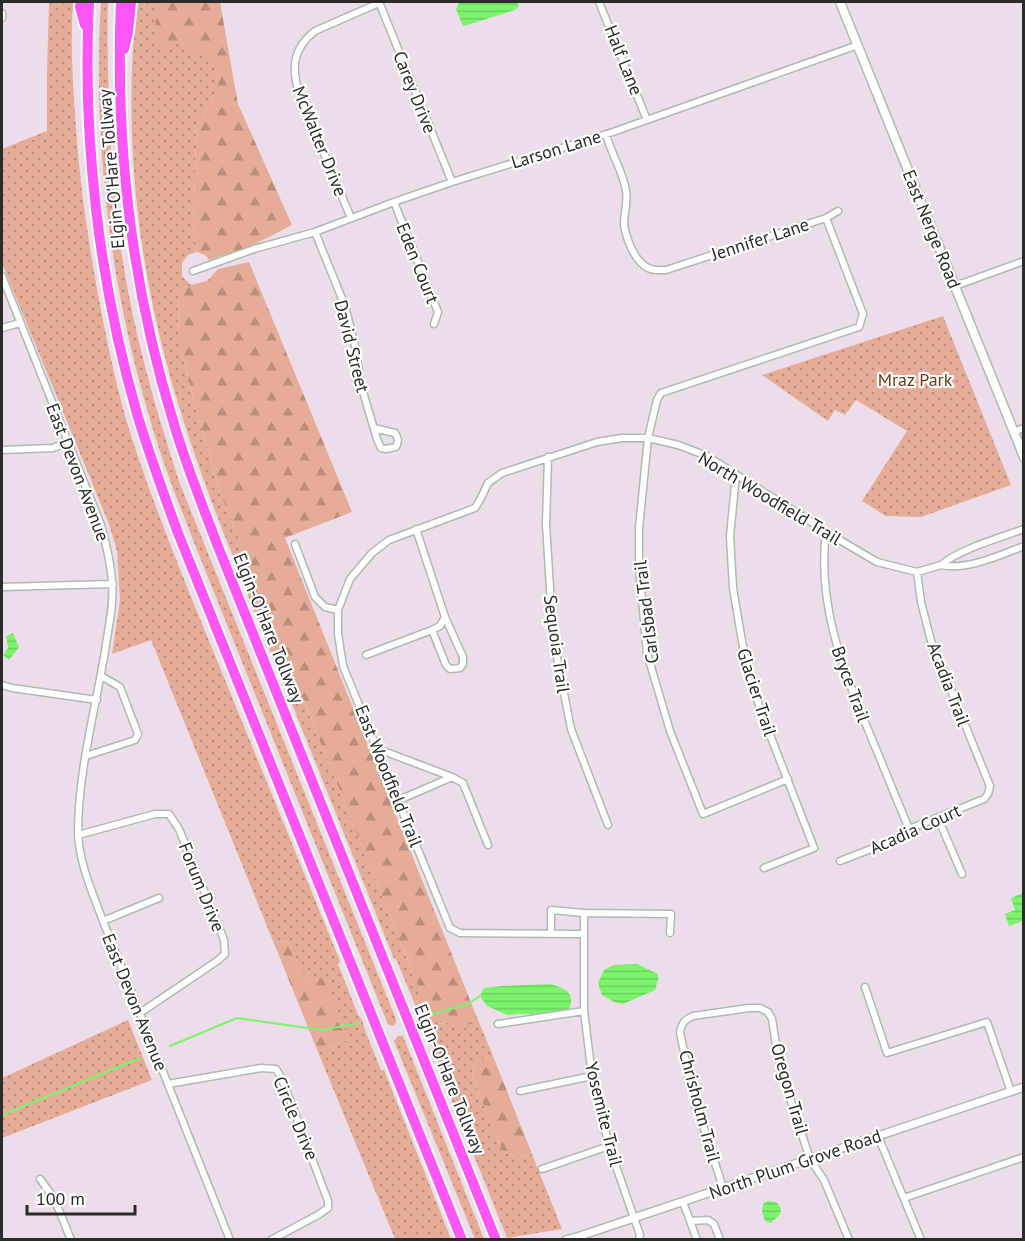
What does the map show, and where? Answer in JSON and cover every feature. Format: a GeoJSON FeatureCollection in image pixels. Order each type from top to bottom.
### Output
{"type":"FeatureCollection","features":[{"type":"Feature","properties":{"kind":"highway"},"geometry":{"type":"LineString","coordinates":[[81,2],[80,7],[87,35]]}},
{"type":"Feature","properties":{"kind":"highway","name":"Elgin-O'Hare Tollway"},"geometry":{"type":"LineString","coordinates":[[89,2],[87,35],[90,150],[100,236],[114,317],[138,416],[156,473],[183,544],[462,1239]]}},
{"type":"Feature","properties":{"kind":"highway","name":"Elgin-O'Hare Tollway"},"geometry":{"type":"LineString","coordinates":[[121,2],[120,67],[123,162],[134,250],[150,335],[181,448],[205,514],[496,1239]]}},
{"type":"Feature","properties":{"kind":"highway"},"geometry":{"type":"LineString","coordinates":[[120,67],[128,32],[131,2]]}},
{"type":"Feature","properties":{"kind":"main road","name":"East Nerge Road"},"geometry":{"type":"LineString","coordinates":[[840,2],[1023,457]]}},
{"type":"Feature","properties":{"kind":"street","name":"Carey Drive"},"geometry":{"type":"LineString","coordinates":[[379,2],[452,182]]}},
{"type":"Feature","properties":{"kind":"street","name":"McWalter Drive"},"geometry":{"type":"LineString","coordinates":[[351,218],[300,96],[295,79],[295,63],[300,47],[309,35],[379,2]]}},
{"type":"Feature","properties":{"kind":"street","name":"Half Lane"},"geometry":{"type":"LineString","coordinates":[[599,2],[647,120]]}},
{"type":"Feature","properties":{"kind":"street"},"geometry":{"type":"LineString","coordinates":[[2,13],[2,18]]}},
{"type":"Feature","properties":{"kind":"street","name":"Larson Lane"},"geometry":{"type":"LineString","coordinates":[[193,271],[254,249],[315,232],[452,182],[606,134],[858,45]]}},
{"type":"Feature","properties":{"kind":"street","name":"Jennifer Lane"},"geometry":{"type":"LineString","coordinates":[[606,134],[627,192],[624,221],[626,232],[633,252],[648,268],[666,270],[826,218],[863,314],[859,327],[661,393],[657,400],[648,438]]}},
{"type":"Feature","properties":{"kind":"street","name":"Eden Court"},"geometry":{"type":"LineString","coordinates":[[394,202],[438,312],[434,324]]}},
{"type":"Feature","properties":{"kind":"street"},"geometry":{"type":"LineString","coordinates":[[826,218],[838,211]]}},
{"type":"Feature","properties":{"kind":"street","name":"David Street"},"geometry":{"type":"LineString","coordinates":[[315,232],[345,306],[355,346],[361,386],[374,428]]}},
{"type":"Feature","properties":{"kind":"street"},"geometry":{"type":"LineString","coordinates":[[955,286],[1023,261]]}},
{"type":"Feature","properties":{"kind":"street","name":"East Devon Avenue"},"geometry":{"type":"LineString","coordinates":[[2,276],[101,525],[107,546],[112,584],[110,620],[86,756],[78,835],[88,880],[230,1239]]}},
{"type":"Feature","properties":{"kind":"street"},"geometry":{"type":"LineString","coordinates":[[2,328],[20,323]]}},
{"type":"Feature","properties":{"kind":"street"},"geometry":{"type":"LineString","coordinates":[[1013,432],[1023,428]]}},
{"type":"Feature","properties":{"kind":"street","name":"North Woodfield Trail"},"geometry":{"type":"LineString","coordinates":[[338,610],[350,579],[372,553],[389,540],[472,510],[478,504],[488,483],[498,475],[548,456],[597,442],[621,438],[648,438],[694,451],[721,465],[877,562],[917,572]]}},
{"type":"Feature","properties":{"kind":"street","name":"Carlsbad Trail"},"geometry":{"type":"LineString","coordinates":[[648,438],[639,528],[639,567],[648,653],[670,731],[703,814],[788,779]]}},
{"type":"Feature","properties":{"kind":"street"},"geometry":{"type":"LineString","coordinates":[[2,450],[53,448],[68,442]]}},
{"type":"Feature","properties":{"kind":"street","name":"Sequoia Trail"},"geometry":{"type":"LineString","coordinates":[[548,456],[546,524],[553,637],[571,729],[608,825]]}},
{"type":"Feature","properties":{"kind":"street","name":"Glacier Trail"},"geometry":{"type":"LineString","coordinates":[[736,475],[730,537],[737,617],[750,679],[814,848],[764,868]]}},
{"type":"Feature","properties":{"kind":"street"},"geometry":{"type":"LineString","coordinates":[[917,572],[941,565],[961,553],[1023,528]]}},
{"type":"Feature","properties":{"kind":"street"},"geometry":{"type":"LineString","coordinates":[[416,529],[445,616],[463,657],[463,664],[460,668],[450,669],[446,665],[432,630]]}},
{"type":"Feature","properties":{"kind":"street","name":"Bryce Trail"},"geometry":{"type":"LineString","coordinates":[[826,532],[825,581],[839,656],[909,829]]}},
{"type":"Feature","properties":{"kind":"street"},"geometry":{"type":"LineString","coordinates":[[295,544],[315,597],[325,607],[338,610]]}},
{"type":"Feature","properties":{"kind":"street"},"geometry":{"type":"LineString","coordinates":[[941,565],[949,567],[987,560],[1023,546]]}},
{"type":"Feature","properties":{"kind":"street","name":"Acadia Trail"},"geometry":{"type":"LineString","coordinates":[[917,572],[921,602],[932,641],[990,786],[988,794]]}},
{"type":"Feature","properties":{"kind":"street"},"geometry":{"type":"LineString","coordinates":[[2,587],[112,584]]}},
{"type":"Feature","properties":{"kind":"street","name":"East Woodfield Trail"},"geometry":{"type":"LineString","coordinates":[[338,610],[338,633],[343,666],[450,928],[460,933],[551,934]]}},
{"type":"Feature","properties":{"kind":"street"},"geometry":{"type":"LineString","coordinates":[[366,655],[432,630],[440,626],[445,616]]}},
{"type":"Feature","properties":{"kind":"street"},"geometry":{"type":"LineString","coordinates":[[86,756],[135,740],[138,734],[120,687],[101,676]]}},
{"type":"Feature","properties":{"kind":"street"},"geometry":{"type":"LineString","coordinates":[[2,684],[12,688],[97,700]]}},
{"type":"Feature","properties":{"kind":"street"},"geometry":{"type":"LineString","coordinates":[[378,749],[463,783],[488,845]]}},
{"type":"Feature","properties":{"kind":"street"},"geometry":{"type":"LineString","coordinates":[[399,800],[452,777]]}},
{"type":"Feature","properties":{"kind":"street","name":"Acadia Court"},"geometry":{"type":"LineString","coordinates":[[840,861],[902,837],[909,829],[984,799],[988,794]]}},
{"type":"Feature","properties":{"kind":"street","name":"Forum Drive"},"geometry":{"type":"LineString","coordinates":[[78,835],[155,814],[169,814],[179,829],[224,940],[225,954],[217,961],[140,1013]]}},
{"type":"Feature","properties":{"kind":"street"},"geometry":{"type":"LineString","coordinates":[[938,818],[962,874]]}},
{"type":"Feature","properties":{"kind":"street"},"geometry":{"type":"LineString","coordinates":[[103,921],[159,898]]}},
{"type":"Feature","properties":{"kind":"street"},"geometry":{"type":"LineString","coordinates":[[583,934],[551,934],[551,910],[584,913],[671,914],[670,933]]}},
{"type":"Feature","properties":{"kind":"street","name":"Yosemite Trail"},"geometry":{"type":"LineString","coordinates":[[584,913],[584,1011],[592,1076],[609,1146],[639,1239]]}},
{"type":"Feature","properties":{"kind":"street"},"geometry":{"type":"LineString","coordinates":[[865,987],[887,1053],[987,1022],[1011,1092]]}},
{"type":"Feature","properties":{"kind":"street","name":"Chrisholm Trail"},"geometry":{"type":"LineString","coordinates":[[723,1188],[691,1088],[680,1032],[682,1024],[685,1019],[693,1016],[749,1008],[760,1008],[768,1012],[772,1019]]}},
{"type":"Feature","properties":{"kind":"street"},"geometry":{"type":"LineString","coordinates":[[498,1024],[584,1011]]}},
{"type":"Feature","properties":{"kind":"street","name":"Oregon Trail"},"geometry":{"type":"LineString","coordinates":[[772,1019],[784,1080],[810,1159],[824,1180],[849,1239]]}},
{"type":"Feature","properties":{"kind":"street","name":"Circle Drive"},"geometry":{"type":"LineString","coordinates":[[168,1084],[261,1068],[276,1069],[282,1079],[328,1201],[328,1208],[270,1239]]}},
{"type":"Feature","properties":{"kind":"street"},"geometry":{"type":"LineString","coordinates":[[520,1091],[592,1076]]}},
{"type":"Feature","properties":{"kind":"street","name":"North Plum Grove Road"},"geometry":{"type":"LineString","coordinates":[[566,1239],[1023,1088]]}},
{"type":"Feature","properties":{"kind":"street"},"geometry":{"type":"LineString","coordinates":[[878,1136],[921,1239]]}},
{"type":"Feature","properties":{"kind":"street"},"geometry":{"type":"LineString","coordinates":[[542,1169],[609,1146]]}},
{"type":"Feature","properties":{"kind":"street"},"geometry":{"type":"LineString","coordinates":[[904,1198],[1023,1157]]}},
{"type":"Feature","properties":{"kind":"street"},"geometry":{"type":"LineString","coordinates":[[40,1179],[54,1198],[71,1239]]}},
{"type":"Feature","properties":{"kind":"street"},"geometry":{"type":"LineString","coordinates":[[683,1202],[697,1239]]}},
{"type":"Feature","properties":{"kind":"street"},"geometry":{"type":"LineString","coordinates":[[690,1221],[708,1220],[714,1224],[720,1239]]}},
{"type":"Feature","properties":{"kind":"green space"},"geometry":{"type":"Polygon","coordinates":[[[49,2],[73,2],[74,97],[85,217],[108,347],[132,438],[189,592],[340,961],[338,964],[358,1015],[381,1070],[384,1070],[451,1239],[395,1239],[318,1052],[349,1039],[309,979],[299,972],[288,942],[273,941],[151,640],[112,654],[120,600],[117,551],[109,524],[2,263],[2,149],[47,131],[49,2]]]}},
{"type":"Feature","properties":{"kind":"green space"},"geometry":{"type":"Polygon","coordinates":[[[101,2],[108,2],[110,139],[119,237],[132,309],[158,415],[180,484],[396,1019],[393,1026],[387,1022],[195,545],[161,455],[141,389],[117,280],[103,169],[99,58],[101,2]]]}},
{"type":"Feature","properties":{"kind":"green space"},"geometry":{"type":"Polygon","coordinates":[[[137,2],[159,2],[154,40],[181,43],[214,63],[219,87],[197,123],[193,223],[197,252],[188,255],[182,263],[182,276],[191,285],[178,290],[179,342],[220,492],[420,991],[416,1007],[396,959],[394,959],[225,536],[203,478],[168,369],[145,265],[133,160],[131,107],[137,2]]]}},
{"type":"Feature","properties":{"kind":"green space"},"geometry":{"type":"Polygon","coordinates":[[[159,2],[220,2],[238,104],[292,225],[251,246],[209,260],[205,255],[197,252],[193,223],[197,123],[219,87],[213,63],[181,43],[167,47],[153,40],[159,2]]]}},
{"type":"Feature","properties":{"kind":"green space"},"geometry":{"type":"Polygon","coordinates":[[[249,262],[352,512],[285,538],[476,1015],[467,1027],[460,1031],[451,1022],[424,1026],[417,1013],[420,991],[220,492],[196,409],[179,342],[178,290],[207,281],[218,269],[249,262]]]}},
{"type":"Feature","properties":{"kind":"green space","name":"Mraz Park"},"geometry":{"type":"Polygon","coordinates":[[[943,316],[1011,485],[921,517],[886,516],[862,501],[907,431],[856,400],[845,415],[835,410],[828,421],[762,375],[943,316]]]}},
{"type":"Feature","properties":{"kind":"green space"},"geometry":{"type":"Polygon","coordinates":[[[273,941],[288,942],[299,972],[309,979],[325,978],[349,1039],[318,1052],[273,941]]]}},
{"type":"Feature","properties":{"kind":"green space"},"geometry":{"type":"Polygon","coordinates":[[[476,1015],[493,1056],[475,1064],[472,1077],[503,1152],[520,1158],[532,1154],[562,1229],[507,1238],[424,1026],[451,1022],[456,1029],[467,1027],[476,1015]]]}},
{"type":"Feature","properties":{"kind":"green space"},"geometry":{"type":"Polygon","coordinates":[[[128,1020],[152,1080],[2,1138],[2,1078],[128,1020]]]}},
{"type":"Feature","properties":{"kind":"green space"},"geometry":{"type":"Polygon","coordinates":[[[398,1036],[403,1036],[484,1239],[475,1239],[394,1041],[398,1036]]]}},
{"type":"Feature","properties":{"kind":"green space"},"geometry":{"type":"Polygon","coordinates":[[[493,1056],[532,1154],[520,1158],[503,1152],[472,1077],[477,1062],[493,1056]]]}},
{"type":"Feature","properties":{"kind":"shaded area"},"geometry":{"type":"Polygon","coordinates":[[[459,2],[517,2],[519,6],[515,10],[464,26],[456,9],[459,2]]]}},
{"type":"Feature","properties":{"kind":"shaded area"},"geometry":{"type":"Polygon","coordinates":[[[13,633],[19,647],[9,660],[3,655],[8,648],[6,636],[13,633]]]}},
{"type":"Feature","properties":{"kind":"shaded area"},"geometry":{"type":"Polygon","coordinates":[[[1023,893],[1023,921],[1009,926],[1005,914],[1015,910],[1011,898],[1023,893]]]}},
{"type":"Feature","properties":{"kind":"shaded area"},"geometry":{"type":"Polygon","coordinates":[[[637,964],[658,974],[655,990],[623,1004],[602,995],[598,983],[604,970],[614,965],[637,964]]]}},
{"type":"Feature","properties":{"kind":"shaded area"},"geometry":{"type":"Polygon","coordinates":[[[550,984],[568,992],[571,999],[569,1009],[552,1015],[507,1015],[487,1006],[480,996],[484,988],[550,984]]]}},
{"type":"Feature","properties":{"kind":"shaded area"},"geometry":{"type":"Polygon","coordinates":[[[767,1201],[776,1202],[781,1209],[780,1214],[771,1223],[765,1221],[762,1212],[763,1204],[767,1201]]]}},
{"type":"Feature","properties":{"kind":"waterway"},"geometry":{"type":"LineString","coordinates":[[422,1017],[468,1004],[480,996]]}},
{"type":"Feature","properties":{"kind":"waterway"},"geometry":{"type":"LineString","coordinates":[[170,1046],[237,1018],[322,1030],[359,1023]]}},
{"type":"Feature","properties":{"kind":"waterway"},"geometry":{"type":"LineString","coordinates":[[2,1115],[140,1058]]}}]}
